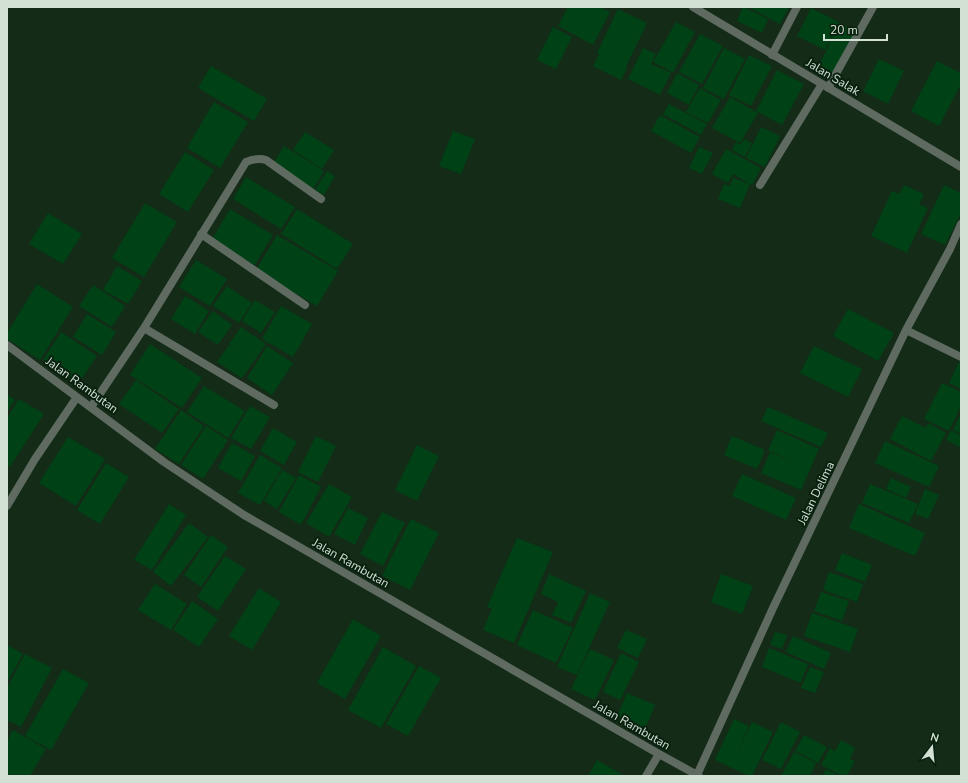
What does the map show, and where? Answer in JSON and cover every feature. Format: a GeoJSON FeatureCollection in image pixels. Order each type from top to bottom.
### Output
{"type":"FeatureCollection","features":[{"type":"Feature","properties":{"kind":"street","name":"Jalan Salak"},"geometry":{"type":"LineString","coordinates":[[693,7],[961,167]]}},
{"type":"Feature","properties":{"kind":"street"},"geometry":{"type":"LineString","coordinates":[[772,55],[797,7]]}},
{"type":"Feature","properties":{"kind":"street"},"geometry":{"type":"LineString","coordinates":[[760,185],[825,86],[873,7]]}},
{"type":"Feature","properties":{"kind":"street"},"geometry":{"type":"LineString","coordinates":[[91,407],[144,328],[246,162],[261,158],[266,160],[321,199]]}},
{"type":"Feature","properties":{"kind":"street","name":"Jalan Delima"},"geometry":{"type":"LineString","coordinates":[[698,776],[773,608],[906,330],[950,249],[961,224]]}},
{"type":"Feature","properties":{"kind":"street"},"geometry":{"type":"LineString","coordinates":[[201,234],[305,305]]}},
{"type":"Feature","properties":{"kind":"street"},"geometry":{"type":"LineString","coordinates":[[144,328],[274,405]]}},
{"type":"Feature","properties":{"kind":"street"},"geometry":{"type":"LineString","coordinates":[[906,330],[961,357]]}},
{"type":"Feature","properties":{"kind":"street","name":"Jalan Rambutan"},"geometry":{"type":"LineString","coordinates":[[7,345],[164,462],[244,515],[698,776]]}},
{"type":"Feature","properties":{"kind":"street"},"geometry":{"type":"LineString","coordinates":[[7,506],[35,459],[77,397]]}},
{"type":"Feature","properties":{"kind":"street"},"geometry":{"type":"LineString","coordinates":[[646,776],[659,754]]}},
{"type":"Feature","properties":{"kind":"building"},"geometry":{"type":"Polygon","coordinates":[[[568,7],[600,7],[610,12],[593,45],[558,26],[568,7]]]}},
{"type":"Feature","properties":{"kind":"building"},"geometry":{"type":"Polygon","coordinates":[[[743,7],[768,19],[762,33],[737,21],[743,7]]]}},
{"type":"Feature","properties":{"kind":"building"},"geometry":{"type":"Polygon","coordinates":[[[748,7],[789,7],[780,24],[748,7]]]}},
{"type":"Feature","properties":{"kind":"building"},"geometry":{"type":"Polygon","coordinates":[[[811,8],[839,22],[825,50],[797,36],[811,8]]]}},
{"type":"Feature","properties":{"kind":"building"},"geometry":{"type":"Polygon","coordinates":[[[618,9],[647,23],[621,80],[593,66],[599,54],[597,53],[618,9]]]}},
{"type":"Feature","properties":{"kind":"building"},"geometry":{"type":"Polygon","coordinates":[[[676,22],[695,32],[673,73],[653,62],[676,22]]]}},
{"type":"Feature","properties":{"kind":"building"},"geometry":{"type":"Polygon","coordinates":[[[839,23],[857,31],[830,79],[820,64],[839,23]]]}},
{"type":"Feature","properties":{"kind":"building"},"geometry":{"type":"Polygon","coordinates":[[[553,27],[572,37],[556,69],[537,60],[553,27]]]}},
{"type":"Feature","properties":{"kind":"building"},"geometry":{"type":"Polygon","coordinates":[[[700,34],[723,46],[702,84],[679,72],[700,34]]]}},
{"type":"Feature","properties":{"kind":"building"},"geometry":{"type":"Polygon","coordinates":[[[643,48],[656,54],[651,64],[671,73],[660,95],[628,79],[643,48]]]}},
{"type":"Feature","properties":{"kind":"building"},"geometry":{"type":"Polygon","coordinates":[[[724,48],[745,59],[724,99],[703,88],[724,48]]]}},
{"type":"Feature","properties":{"kind":"building"},"geometry":{"type":"Polygon","coordinates":[[[749,55],[772,66],[751,106],[729,95],[749,55]]]}},
{"type":"Feature","properties":{"kind":"building"},"geometry":{"type":"Polygon","coordinates":[[[879,59],[904,71],[888,104],[863,91],[879,59]]]}},
{"type":"Feature","properties":{"kind":"building"},"geometry":{"type":"Polygon","coordinates":[[[937,61],[961,73],[961,84],[939,126],[911,111],[937,61]]]}},
{"type":"Feature","properties":{"kind":"building"},"geometry":{"type":"Polygon","coordinates":[[[211,66],[267,99],[254,121],[198,88],[211,66]]]}},
{"type":"Feature","properties":{"kind":"building"},"geometry":{"type":"Polygon","coordinates":[[[777,70],[804,84],[782,125],[756,111],[777,70]]]}},
{"type":"Feature","properties":{"kind":"building"},"geometry":{"type":"Polygon","coordinates":[[[677,73],[699,85],[689,105],[667,93],[677,73]]]}},
{"type":"Feature","properties":{"kind":"building"},"geometry":{"type":"Polygon","coordinates":[[[700,88],[721,100],[708,123],[686,112],[700,88]]]}},
{"type":"Feature","properties":{"kind":"building"},"geometry":{"type":"Polygon","coordinates":[[[730,97],[758,113],[740,143],[712,128],[730,97]]]}},
{"type":"Feature","properties":{"kind":"building"},"geometry":{"type":"Polygon","coordinates":[[[214,102],[248,122],[220,168],[187,148],[214,102]]]}},
{"type":"Feature","properties":{"kind":"building"},"geometry":{"type":"Polygon","coordinates":[[[669,104],[707,124],[701,135],[663,114],[669,104]]]}},
{"type":"Feature","properties":{"kind":"building"},"geometry":{"type":"Polygon","coordinates":[[[660,115],[700,137],[691,153],[651,131],[660,115]]]}},
{"type":"Feature","properties":{"kind":"building"},"geometry":{"type":"Polygon","coordinates":[[[761,127],[780,136],[765,167],[746,158],[761,127]]]}},
{"type":"Feature","properties":{"kind":"building"},"geometry":{"type":"Polygon","coordinates":[[[453,131],[475,139],[461,174],[439,166],[453,131]]]}},
{"type":"Feature","properties":{"kind":"building"},"geometry":{"type":"Polygon","coordinates":[[[305,132],[334,150],[322,169],[293,150],[305,132]]]}},
{"type":"Feature","properties":{"kind":"building"},"geometry":{"type":"Polygon","coordinates":[[[744,139],[752,143],[745,157],[732,150],[736,142],[740,145],[744,139]]]}},
{"type":"Feature","properties":{"kind":"building"},"geometry":{"type":"Polygon","coordinates":[[[284,146],[324,171],[313,189],[273,164],[284,146]]]}},
{"type":"Feature","properties":{"kind":"building"},"geometry":{"type":"Polygon","coordinates":[[[699,147],[713,153],[702,174],[689,168],[699,147]]]}},
{"type":"Feature","properties":{"kind":"building"},"geometry":{"type":"Polygon","coordinates":[[[726,149],[761,168],[752,185],[733,174],[728,183],[712,174],[726,149]]]}},
{"type":"Feature","properties":{"kind":"building"},"geometry":{"type":"Polygon","coordinates":[[[185,152],[214,170],[188,212],[159,194],[185,152]]]}},
{"type":"Feature","properties":{"kind":"building"},"geometry":{"type":"Polygon","coordinates":[[[327,171],[335,176],[324,195],[315,190],[327,171]]]}},
{"type":"Feature","properties":{"kind":"building"},"geometry":{"type":"Polygon","coordinates":[[[246,177],[295,207],[281,229],[233,199],[246,177]]]}},
{"type":"Feature","properties":{"kind":"building"},"geometry":{"type":"Polygon","coordinates":[[[733,178],[750,184],[740,208],[718,199],[724,184],[730,186],[733,178]]]}},
{"type":"Feature","properties":{"kind":"building"},"geometry":{"type":"Polygon","coordinates":[[[904,185],[924,194],[919,204],[928,208],[907,253],[871,236],[892,191],[899,194],[904,185]]]}},
{"type":"Feature","properties":{"kind":"building"},"geometry":{"type":"Polygon","coordinates":[[[944,185],[961,193],[961,213],[945,245],[921,234],[944,185]]]}},
{"type":"Feature","properties":{"kind":"building"},"geometry":{"type":"Polygon","coordinates":[[[145,203],[177,222],[144,277],[112,258],[145,203]]]}},
{"type":"Feature","properties":{"kind":"building"},"geometry":{"type":"Polygon","coordinates":[[[230,209],[273,235],[254,266],[212,239],[230,209]]]}},
{"type":"Feature","properties":{"kind":"building"},"geometry":{"type":"Polygon","coordinates":[[[297,209],[353,244],[337,269],[281,234],[297,209]]]}},
{"type":"Feature","properties":{"kind":"building"},"geometry":{"type":"Polygon","coordinates":[[[48,213],[82,234],[63,264],[29,244],[48,213]]]}},
{"type":"Feature","properties":{"kind":"building"},"geometry":{"type":"Polygon","coordinates":[[[277,235],[338,271],[317,306],[256,270],[277,235]]]}},
{"type":"Feature","properties":{"kind":"building"},"geometry":{"type":"Polygon","coordinates":[[[196,260],[227,279],[210,306],[179,287],[196,260]]]}},
{"type":"Feature","properties":{"kind":"building"},"geometry":{"type":"Polygon","coordinates":[[[117,266],[142,281],[128,304],[103,290],[117,266]]]}},
{"type":"Feature","properties":{"kind":"building"},"geometry":{"type":"Polygon","coordinates":[[[37,284],[73,307],[40,360],[7,339],[7,333],[37,284]]]}},
{"type":"Feature","properties":{"kind":"building"},"geometry":{"type":"Polygon","coordinates":[[[93,285],[125,306],[112,327],[79,306],[93,285]]]}},
{"type":"Feature","properties":{"kind":"building"},"geometry":{"type":"Polygon","coordinates":[[[227,286],[252,303],[239,323],[213,306],[227,286]]]}},
{"type":"Feature","properties":{"kind":"building"},"geometry":{"type":"Polygon","coordinates":[[[185,296],[209,311],[195,334],[171,319],[185,296]]]}},
{"type":"Feature","properties":{"kind":"building"},"geometry":{"type":"Polygon","coordinates":[[[255,300],[275,312],[261,333],[242,321],[255,300]]]}},
{"type":"Feature","properties":{"kind":"building"},"geometry":{"type":"Polygon","coordinates":[[[281,306],[312,324],[293,357],[262,339],[281,306]]]}},
{"type":"Feature","properties":{"kind":"building"},"geometry":{"type":"Polygon","coordinates":[[[848,309],[894,333],[878,361],[833,336],[848,309]]]}},
{"type":"Feature","properties":{"kind":"building"},"geometry":{"type":"Polygon","coordinates":[[[213,311],[232,325],[218,345],[198,332],[213,311]]]}},
{"type":"Feature","properties":{"kind":"building"},"geometry":{"type":"Polygon","coordinates":[[[87,314],[116,332],[102,355],[73,337],[87,314]]]}},
{"type":"Feature","properties":{"kind":"building"},"geometry":{"type":"Polygon","coordinates":[[[241,327],[266,344],[242,378],[217,362],[229,345],[236,349],[229,344],[241,327]]]}},
{"type":"Feature","properties":{"kind":"building"},"geometry":{"type":"Polygon","coordinates":[[[61,332],[97,356],[78,384],[43,360],[61,332]]]}},
{"type":"Feature","properties":{"kind":"building"},"geometry":{"type":"Polygon","coordinates":[[[150,344],[202,378],[182,408],[130,375],[150,344]]]}},
{"type":"Feature","properties":{"kind":"building"},"geometry":{"type":"Polygon","coordinates":[[[267,346],[293,363],[272,395],[247,378],[267,346]]]}},
{"type":"Feature","properties":{"kind":"building"},"geometry":{"type":"Polygon","coordinates":[[[814,346],[862,369],[848,397],[800,373],[814,346]]]}},
{"type":"Feature","properties":{"kind":"building"},"geometry":{"type":"Polygon","coordinates":[[[959,362],[961,363],[961,389],[949,383],[959,362]]]}},
{"type":"Feature","properties":{"kind":"building"},"geometry":{"type":"Polygon","coordinates":[[[136,380],[179,409],[162,433],[119,404],[136,380]]]}},
{"type":"Feature","properties":{"kind":"building"},"geometry":{"type":"Polygon","coordinates":[[[942,383],[961,392],[961,406],[949,431],[924,419],[942,383]]]}},
{"type":"Feature","properties":{"kind":"building"},"geometry":{"type":"Polygon","coordinates":[[[204,386],[245,411],[228,438],[187,412],[204,386]]]}},
{"type":"Feature","properties":{"kind":"building"},"geometry":{"type":"Polygon","coordinates":[[[7,394],[15,400],[7,412],[7,394]]]}},
{"type":"Feature","properties":{"kind":"building"},"geometry":{"type":"Polygon","coordinates":[[[19,399],[44,414],[10,467],[7,465],[7,418],[19,399]]]}},
{"type":"Feature","properties":{"kind":"building"},"geometry":{"type":"Polygon","coordinates":[[[250,406],[270,417],[251,449],[231,438],[250,406]]]}},
{"type":"Feature","properties":{"kind":"building"},"geometry":{"type":"Polygon","coordinates":[[[768,407],[828,433],[821,447],[761,421],[768,407]]]}},
{"type":"Feature","properties":{"kind":"building"},"geometry":{"type":"Polygon","coordinates":[[[181,410],[204,426],[179,464],[155,449],[181,410]]]}},
{"type":"Feature","properties":{"kind":"building"},"geometry":{"type":"Polygon","coordinates":[[[902,416],[926,428],[928,423],[946,433],[931,461],[890,439],[902,416]]]}},
{"type":"Feature","properties":{"kind":"building"},"geometry":{"type":"Polygon","coordinates":[[[959,417],[961,418],[961,434],[953,430],[959,417]]]}},
{"type":"Feature","properties":{"kind":"building"},"geometry":{"type":"Polygon","coordinates":[[[206,426],[228,440],[203,479],[181,465],[206,426]]]}},
{"type":"Feature","properties":{"kind":"building"},"geometry":{"type":"Polygon","coordinates":[[[273,428],[297,442],[284,465],[260,451],[273,428]]]}},
{"type":"Feature","properties":{"kind":"building"},"geometry":{"type":"Polygon","coordinates":[[[777,430],[819,449],[801,490],[761,473],[770,452],[796,463],[768,450],[777,430]]]}},
{"type":"Feature","properties":{"kind":"building"},"geometry":{"type":"Polygon","coordinates":[[[951,430],[961,436],[961,448],[946,440],[951,430]]]}},
{"type":"Feature","properties":{"kind":"building"},"geometry":{"type":"Polygon","coordinates":[[[316,436],[336,446],[318,482],[298,472],[316,436]]]}},
{"type":"Feature","properties":{"kind":"building"},"geometry":{"type":"Polygon","coordinates":[[[732,436],[765,450],[757,469],[724,455],[732,436]]]}},
{"type":"Feature","properties":{"kind":"building"},"geometry":{"type":"Polygon","coordinates":[[[68,437],[105,459],[76,506],[39,483],[68,437]]]}},
{"type":"Feature","properties":{"kind":"building"},"geometry":{"type":"Polygon","coordinates":[[[885,441],[939,466],[929,487],[875,463],[885,441]]]}},
{"type":"Feature","properties":{"kind":"building"},"geometry":{"type":"Polygon","coordinates":[[[232,443],[255,456],[241,481],[218,468],[232,443]]]}},
{"type":"Feature","properties":{"kind":"building"},"geometry":{"type":"Polygon","coordinates":[[[417,445],[439,456],[417,501],[395,490],[417,445]]]}},
{"type":"Feature","properties":{"kind":"building"},"geometry":{"type":"Polygon","coordinates":[[[260,455],[282,468],[260,505],[238,493],[260,455]]]}},
{"type":"Feature","properties":{"kind":"building"},"geometry":{"type":"Polygon","coordinates":[[[106,463],[129,477],[100,524],[77,510],[106,463]]]}},
{"type":"Feature","properties":{"kind":"building"},"geometry":{"type":"Polygon","coordinates":[[[282,470],[296,478],[277,509],[264,501],[282,470]]]}},
{"type":"Feature","properties":{"kind":"building"},"geometry":{"type":"Polygon","coordinates":[[[742,474],[796,498],[786,520],[732,496],[742,474]]]}},
{"type":"Feature","properties":{"kind":"building"},"geometry":{"type":"Polygon","coordinates":[[[299,475],[321,487],[301,525],[279,512],[299,475]]]}},
{"type":"Feature","properties":{"kind":"building"},"geometry":{"type":"Polygon","coordinates":[[[891,478],[911,487],[906,498],[886,489],[891,478]]]}},
{"type":"Feature","properties":{"kind":"building"},"geometry":{"type":"Polygon","coordinates":[[[329,484],[352,497],[329,537],[306,523],[329,484]]]}},
{"type":"Feature","properties":{"kind":"building"},"geometry":{"type":"Polygon","coordinates":[[[870,484],[918,504],[909,523],[862,503],[870,484]]]}},
{"type":"Feature","properties":{"kind":"building"},"geometry":{"type":"Polygon","coordinates":[[[925,489],[939,495],[928,519],[915,514],[925,489]]]}},
{"type":"Feature","properties":{"kind":"building"},"geometry":{"type":"Polygon","coordinates":[[[169,504],[186,515],[152,570],[134,560],[169,504]]]}},
{"type":"Feature","properties":{"kind":"building"},"geometry":{"type":"Polygon","coordinates":[[[859,504],[925,533],[915,556],[849,528],[859,504]]]}},
{"type":"Feature","properties":{"kind":"building"},"geometry":{"type":"Polygon","coordinates":[[[348,508],[368,518],[355,545],[334,534],[348,508]]]}},
{"type":"Feature","properties":{"kind":"building"},"geometry":{"type":"Polygon","coordinates":[[[382,512],[405,523],[383,566],[360,554],[382,512]]]}},
{"type":"Feature","properties":{"kind":"building"},"geometry":{"type":"Polygon","coordinates":[[[411,519],[439,533],[410,590],[382,576],[411,519]]]}},
{"type":"Feature","properties":{"kind":"building"},"geometry":{"type":"Polygon","coordinates":[[[189,523],[208,537],[171,586],[153,572],[189,523]]]}},
{"type":"Feature","properties":{"kind":"building"},"geometry":{"type":"Polygon","coordinates":[[[211,535],[228,547],[201,587],[184,575],[211,535]]]}},
{"type":"Feature","properties":{"kind":"building"},"geometry":{"type":"Polygon","coordinates":[[[517,538],[553,552],[514,643],[483,630],[492,609],[487,607],[517,538]]]}},
{"type":"Feature","properties":{"kind":"building"},"geometry":{"type":"Polygon","coordinates":[[[842,553],[872,565],[865,582],[835,570],[842,553]]]}},
{"type":"Feature","properties":{"kind":"building"},"geometry":{"type":"Polygon","coordinates":[[[225,556],[246,569],[218,611],[197,597],[225,556]]]}},
{"type":"Feature","properties":{"kind":"building"},"geometry":{"type":"Polygon","coordinates":[[[829,572],[863,584],[857,602],[823,590],[829,572]]]}},
{"type":"Feature","properties":{"kind":"building"},"geometry":{"type":"Polygon","coordinates":[[[549,574],[586,591],[571,623],[552,615],[558,602],[541,594],[549,574]]]}},
{"type":"Feature","properties":{"kind":"building"},"geometry":{"type":"Polygon","coordinates":[[[721,574],[753,586],[742,614],[711,602],[721,574]]]}},
{"type":"Feature","properties":{"kind":"building"},"geometry":{"type":"Polygon","coordinates":[[[155,584],[187,604],[171,630],[138,610],[155,584]]]}},
{"type":"Feature","properties":{"kind":"building"},"geometry":{"type":"Polygon","coordinates":[[[259,588],[281,602],[252,650],[229,636],[259,588]]]}},
{"type":"Feature","properties":{"kind":"building"},"geometry":{"type":"Polygon","coordinates":[[[821,592],[849,601],[842,621],[814,611],[821,592]]]}},
{"type":"Feature","properties":{"kind":"building"},"geometry":{"type":"Polygon","coordinates":[[[590,593],[610,602],[577,675],[557,667],[590,593]]]}},
{"type":"Feature","properties":{"kind":"building"},"geometry":{"type":"Polygon","coordinates":[[[192,601],[218,619],[199,647],[173,630],[192,601]]]}},
{"type":"Feature","properties":{"kind":"building"},"geometry":{"type":"Polygon","coordinates":[[[533,610],[573,628],[556,663],[517,645],[533,610]]]}},
{"type":"Feature","properties":{"kind":"building"},"geometry":{"type":"Polygon","coordinates":[[[812,613],[858,629],[850,652],[804,636],[812,613]]]}},
{"type":"Feature","properties":{"kind":"building"},"geometry":{"type":"Polygon","coordinates":[[[353,619],[381,636],[345,699],[317,683],[353,619]]]}},
{"type":"Feature","properties":{"kind":"building"},"geometry":{"type":"Polygon","coordinates":[[[626,630],[647,639],[638,658],[617,648],[626,630]]]}},
{"type":"Feature","properties":{"kind":"building"},"geometry":{"type":"Polygon","coordinates":[[[775,632],[787,635],[782,649],[770,645],[775,632]]]}},
{"type":"Feature","properties":{"kind":"building"},"geometry":{"type":"Polygon","coordinates":[[[793,636],[831,653],[824,669],[786,652],[793,636]]]}},
{"type":"Feature","properties":{"kind":"building"},"geometry":{"type":"Polygon","coordinates":[[[7,645],[23,654],[7,683],[7,645]]]}},
{"type":"Feature","properties":{"kind":"building"},"geometry":{"type":"Polygon","coordinates":[[[383,647],[416,666],[381,728],[348,710],[383,647]]]}},
{"type":"Feature","properties":{"kind":"building"},"geometry":{"type":"Polygon","coordinates":[[[769,648],[808,664],[801,683],[762,667],[769,648]]]}},
{"type":"Feature","properties":{"kind":"building"},"geometry":{"type":"Polygon","coordinates":[[[590,649],[614,660],[595,700],[571,689],[590,649]]]}},
{"type":"Feature","properties":{"kind":"building"},"geometry":{"type":"Polygon","coordinates":[[[621,653],[639,662],[620,700],[603,692],[621,653]]]}},
{"type":"Feature","properties":{"kind":"building"},"geometry":{"type":"Polygon","coordinates":[[[25,654],[52,668],[21,727],[7,720],[7,688],[25,654]]]}},
{"type":"Feature","properties":{"kind":"building"},"geometry":{"type":"Polygon","coordinates":[[[419,666],[441,678],[408,736],[386,724],[419,666]]]}},
{"type":"Feature","properties":{"kind":"building"},"geometry":{"type":"Polygon","coordinates":[[[810,667],[824,672],[815,693],[801,688],[810,667]]]}},
{"type":"Feature","properties":{"kind":"building"},"geometry":{"type":"Polygon","coordinates":[[[63,669],[89,683],[51,750],[25,736],[63,669]]]}},
{"type":"Feature","properties":{"kind":"building"},"geometry":{"type":"Polygon","coordinates":[[[627,693],[655,705],[645,729],[617,717],[627,693]]]}},
{"type":"Feature","properties":{"kind":"building"},"geometry":{"type":"Polygon","coordinates":[[[734,719],[749,726],[737,753],[752,722],[773,732],[752,776],[715,760],[734,719]]]}},
{"type":"Feature","properties":{"kind":"building"},"geometry":{"type":"Polygon","coordinates":[[[781,722],[800,732],[781,769],[762,760],[781,722]]]}},
{"type":"Feature","properties":{"kind":"building"},"geometry":{"type":"Polygon","coordinates":[[[13,730],[46,749],[30,776],[7,776],[7,741],[13,730]]]}},
{"type":"Feature","properties":{"kind":"building"},"geometry":{"type":"Polygon","coordinates":[[[804,735],[827,747],[818,763],[795,751],[804,735]]]}},
{"type":"Feature","properties":{"kind":"building"},"geometry":{"type":"Polygon","coordinates":[[[841,740],[855,748],[850,759],[855,761],[847,776],[842,776],[821,765],[830,748],[835,751],[841,740]]]}},
{"type":"Feature","properties":{"kind":"building"},"geometry":{"type":"Polygon","coordinates":[[[794,752],[816,763],[810,776],[781,776],[794,752]]]}},
{"type":"Feature","properties":{"kind":"building"},"geometry":{"type":"Polygon","coordinates":[[[597,760],[625,776],[588,776],[597,760]]]}},
{"type":"Feature","properties":{"kind":"building"},"geometry":{"type":"Polygon","coordinates":[[[826,769],[839,776],[822,776],[826,769]]]}}]}
